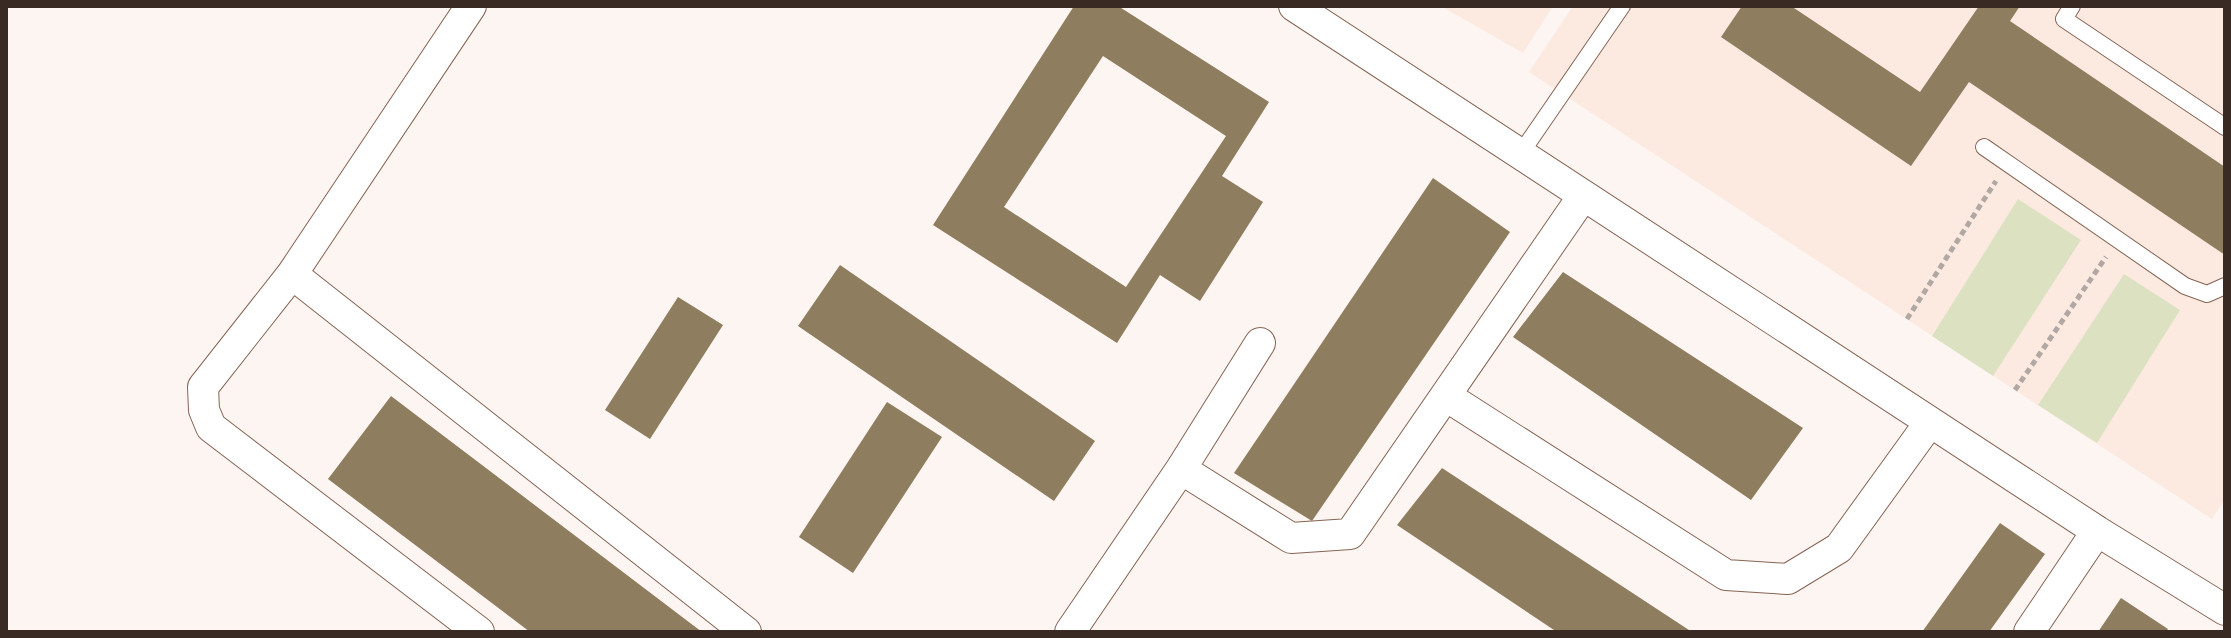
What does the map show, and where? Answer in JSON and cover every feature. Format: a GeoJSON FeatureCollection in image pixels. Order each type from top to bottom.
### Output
{"type":"FeatureCollection","features":[{"type":"Feature","properties":{"kind":"street"},"geometry":{"type":"LineString","coordinates":[[471,6],[292,274],[203,387],[204,410],[211,427],[479,632]]}},
{"type":"Feature","properties":{"kind":"street"},"geometry":{"type":"LineString","coordinates":[[1294,6],[2097,531],[2225,610]]}},
{"type":"Feature","properties":{"kind":"street"},"geometry":{"type":"LineString","coordinates":[[1181,469],[1291,538],[1350,534],[1583,196]]}},
{"type":"Feature","properties":{"kind":"street"},"geometry":{"type":"LineString","coordinates":[[292,274],[746,632]]}},
{"type":"Feature","properties":{"kind":"street"},"geometry":{"type":"LineString","coordinates":[[1070,632],[1181,469],[1260,343]]}},
{"type":"Feature","properties":{"kind":"street"},"geometry":{"type":"LineString","coordinates":[[1446,396],[1726,575],[1788,579],[1839,548],[1930,422]]}},
{"type":"Feature","properties":{"kind":"street"},"geometry":{"type":"LineString","coordinates":[[2029,632],[2097,531]]}},
{"type":"Feature","properties":{"kind":"lane"},"geometry":{"type":"LineString","coordinates":[[1521,153],[1622,6]]}},
{"type":"Feature","properties":{"kind":"lane"},"geometry":{"type":"LineString","coordinates":[[2072,6],[2064,19],[2225,127]]}},
{"type":"Feature","properties":{"kind":"lane"},"geometry":{"type":"LineString","coordinates":[[1984,147],[2196,292],[2207,294],[2225,286]]}},
{"type":"Feature","properties":{"kind":"path"},"geometry":{"type":"LineString","coordinates":[[1907,319],[2008,163]]}},
{"type":"Feature","properties":{"kind":"path"},"geometry":{"type":"LineString","coordinates":[[2015,390],[2117,240]]}},
{"type":"Feature","properties":{"kind":"shaded area"},"geometry":{"type":"Polygon","coordinates":[[[1441,6],[1553,6],[1523,53],[1441,6]]]}},
{"type":"Feature","properties":{"kind":"shaded area"},"geometry":{"type":"Polygon","coordinates":[[[1573,6],[2225,6],[2225,499],[2212,519],[1529,72],[1573,6]]]}},
{"type":"Feature","properties":{"kind":"green space"},"geometry":{"type":"Polygon","coordinates":[[[2018,199],[2081,240],[1993,376],[1932,336],[2018,199]]]}},
{"type":"Feature","properties":{"kind":"green space"},"geometry":{"type":"Polygon","coordinates":[[[2124,274],[2180,310],[2097,443],[2038,405],[2124,274]]]}},
{"type":"Feature","properties":{"kind":"building"},"geometry":{"type":"Polygon","coordinates":[[[1074,6],[1118,6],[1269,102],[1222,176],[1263,202],[1200,301],[1160,275],[1117,343],[933,225],[1074,6]],[[1103,56],[1004,207],[1126,287],[1226,136],[1103,56]]]}},
{"type":"Feature","properties":{"kind":"building"},"geometry":{"type":"Polygon","coordinates":[[[1742,6],[1791,6],[1920,92],[1979,6],[2020,6],[2010,21],[2225,167],[2225,255],[1969,82],[1911,166],[1721,37],[1742,6]]]}},
{"type":"Feature","properties":{"kind":"building"},"geometry":{"type":"Polygon","coordinates":[[[1433,178],[1510,232],[1312,521],[1234,473],[1433,178]]]}},
{"type":"Feature","properties":{"kind":"building"},"geometry":{"type":"Polygon","coordinates":[[[840,265],[1095,441],[1054,501],[798,326],[840,265]]]}},
{"type":"Feature","properties":{"kind":"building"},"geometry":{"type":"Polygon","coordinates":[[[1563,272],[1803,428],[1751,500],[1513,337],[1563,272]]]}},
{"type":"Feature","properties":{"kind":"building"},"geometry":{"type":"Polygon","coordinates":[[[678,297],[723,325],[650,439],[605,410],[678,297]]]}},
{"type":"Feature","properties":{"kind":"building"},"geometry":{"type":"Polygon","coordinates":[[[391,396],[702,632],[530,632],[328,479],[391,396]]]}},
{"type":"Feature","properties":{"kind":"building"},"geometry":{"type":"Polygon","coordinates":[[[887,402],[942,437],[853,573],[799,537],[887,402]]]}},
{"type":"Feature","properties":{"kind":"building"},"geometry":{"type":"Polygon","coordinates":[[[1442,468],[1692,632],[1557,632],[1397,525],[1442,468]]]}},
{"type":"Feature","properties":{"kind":"building"},"geometry":{"type":"Polygon","coordinates":[[[2000,523],[2045,554],[1989,632],[1922,632],[2000,523]]]}},
{"type":"Feature","properties":{"kind":"building"},"geometry":{"type":"Polygon","coordinates":[[[2121,598],[2168,629],[2166,632],[2098,632],[2121,598]]]}}]}
